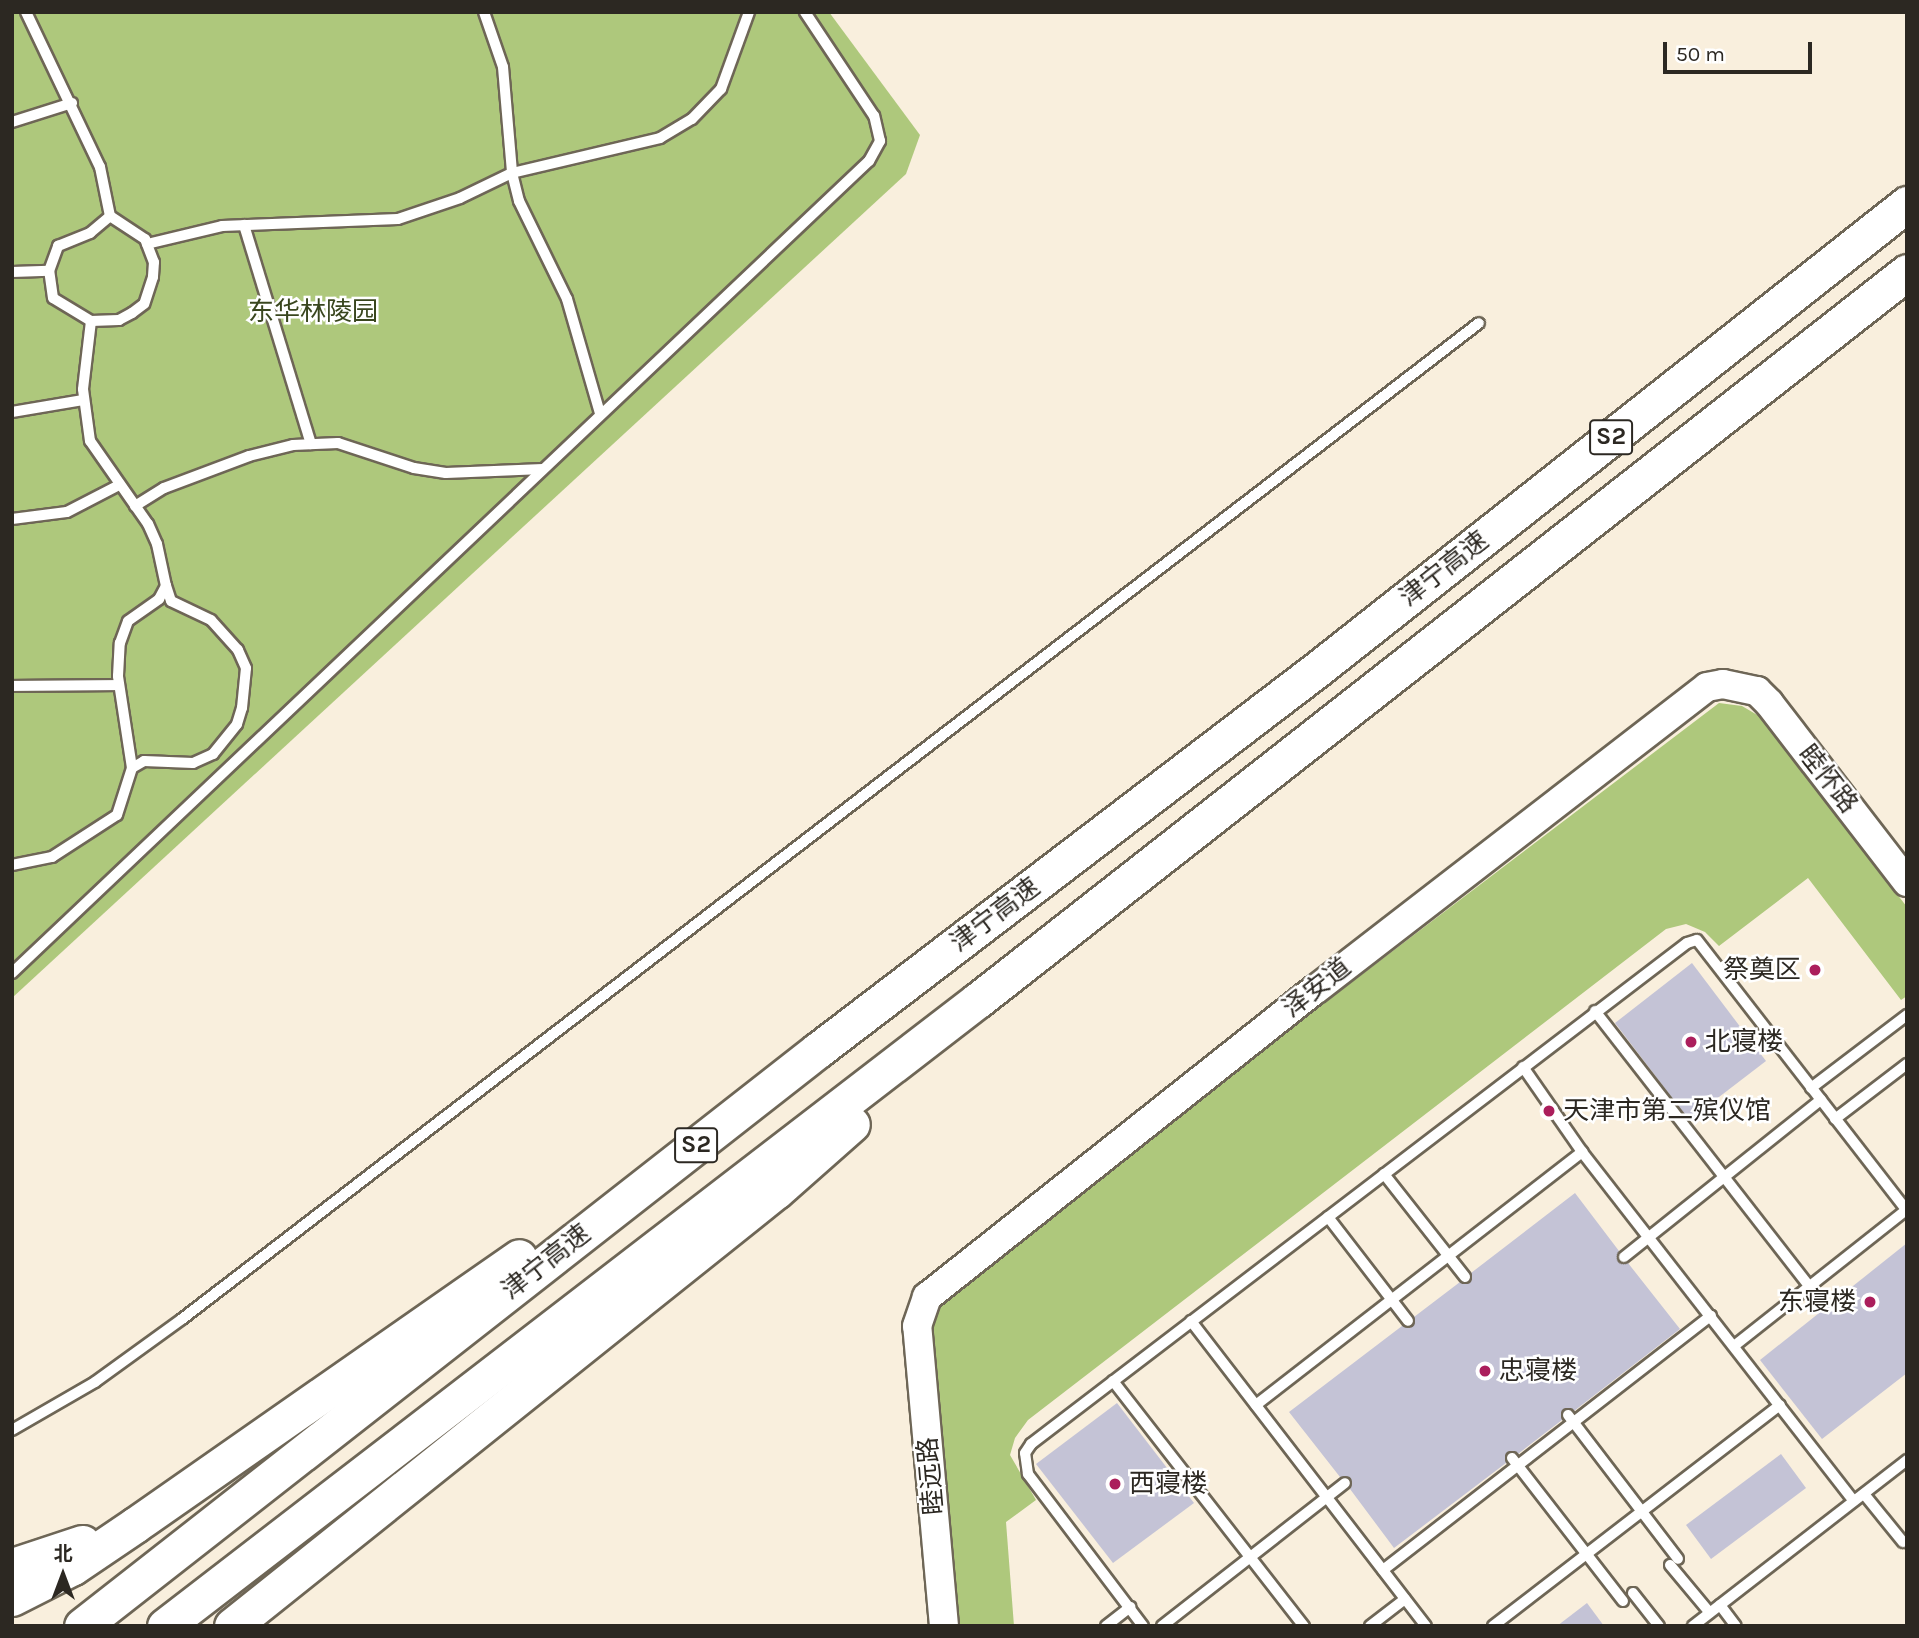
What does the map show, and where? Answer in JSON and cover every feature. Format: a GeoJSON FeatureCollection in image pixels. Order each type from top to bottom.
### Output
{"type":"FeatureCollection","features":[{"type":"Feature","properties":{"kind":"highway","name":"津宁高速"},"geometry":{"type":"LineString","coordinates":[[82,1626],[818,1050],[1315,671],[1907,204]]}},
{"type":"Feature","properties":{"kind":"highway","name":"津宁高速"},"geometry":{"type":"LineString","coordinates":[[165,1626],[978,1000],[1344,710],[1907,272]]}},
{"type":"Feature","properties":{"kind":"highway"},"geometry":{"type":"LineString","coordinates":[[232,1626],[776,1191],[978,1000]]}},
{"type":"Feature","properties":{"kind":"highway"},"geometry":{"type":"LineString","coordinates":[[12,1598],[73,1567],[135,1525],[818,1050]]}},
{"type":"Feature","properties":{"kind":"highway"},"geometry":{"type":"LineString","coordinates":[[12,1566],[135,1525]]}},
{"type":"Feature","properties":{"kind":"street","name":"睦怀路"},"geometry":{"type":"LineString","coordinates":[[1742,685],[1769,703],[1907,882]]}},
{"type":"Feature","properties":{"kind":"street","name":"泽安道"},"geometry":{"type":"LineString","coordinates":[[917,1326],[927,1297],[946,1278],[1315,990],[1707,687],[1742,685]]}},
{"type":"Feature","properties":{"kind":"street","name":"睦远路"},"geometry":{"type":"LineString","coordinates":[[917,1326],[944,1626]]}},
{"type":"Feature","properties":{"kind":"lane"},"geometry":{"type":"LineString","coordinates":[[26,12],[72,103],[100,167],[110,216]]}},
{"type":"Feature","properties":{"kind":"lane"},"geometry":{"type":"LineString","coordinates":[[484,12],[503,68],[512,173],[519,201],[566,299],[600,413]]}},
{"type":"Feature","properties":{"kind":"lane"},"geometry":{"type":"LineString","coordinates":[[147,244],[244,225],[398,219],[460,198],[512,173],[640,144],[674,132],[721,89],[749,12]]}},
{"type":"Feature","properties":{"kind":"lane"},"geometry":{"type":"LineString","coordinates":[[12,973],[869,161],[880,141],[874,116],[805,12]]}},
{"type":"Feature","properties":{"kind":"lane"},"geometry":{"type":"LineString","coordinates":[[12,122],[72,103]]}},
{"type":"Feature","properties":{"kind":"lane"},"geometry":{"type":"LineString","coordinates":[[110,216],[136,230],[147,244],[153,277],[144,304],[119,320],[90,321],[54,298],[49,271],[58,246],[90,233],[110,216]]}},
{"type":"Feature","properties":{"kind":"lane"},"geometry":{"type":"LineString","coordinates":[[244,225],[311,444]]}},
{"type":"Feature","properties":{"kind":"lane"},"geometry":{"type":"LineString","coordinates":[[12,272],[49,271]]}},
{"type":"Feature","properties":{"kind":"lane"},"geometry":{"type":"LineString","coordinates":[[90,321],[83,400],[90,442],[158,544],[171,601]]}},
{"type":"Feature","properties":{"kind":"lane"},"geometry":{"type":"LineString","coordinates":[[12,1430],[95,1382],[183,1318],[1479,323]]}},
{"type":"Feature","properties":{"kind":"lane"},"geometry":{"type":"LineString","coordinates":[[12,412],[83,400]]}},
{"type":"Feature","properties":{"kind":"lane"},"geometry":{"type":"LineString","coordinates":[[135,506],[164,488],[249,456],[311,444],[361,448],[414,468],[446,473],[542,469]]}},
{"type":"Feature","properties":{"kind":"lane"},"geometry":{"type":"LineString","coordinates":[[12,519],[66,512],[119,485]]}},
{"type":"Feature","properties":{"kind":"lane"},"geometry":{"type":"LineString","coordinates":[[12,865],[52,856],[117,815],[132,768],[119,685],[123,629],[139,610],[159,599],[166,586]]}},
{"type":"Feature","properties":{"kind":"lane"},"geometry":{"type":"LineString","coordinates":[[132,768],[144,761],[193,763],[213,754],[237,724],[243,708],[246,668],[238,650],[211,620],[171,601],[159,599]]}},
{"type":"Feature","properties":{"kind":"lane"},"geometry":{"type":"LineString","coordinates":[[12,686],[119,685]]}},
{"type":"Feature","properties":{"kind":"lane"},"geometry":{"type":"LineString","coordinates":[[131,751],[144,761]]}},
{"type":"Feature","properties":{"kind":"lane"},"geometry":{"type":"LineString","coordinates":[[1143,1626],[1034,1485],[1024,1465],[1031,1444],[1595,1010],[1697,940],[1906,1210],[1734,1346]]}},
{"type":"Feature","properties":{"kind":"lane"},"geometry":{"type":"LineString","coordinates":[[1595,1010],[1808,1285]]}},
{"type":"Feature","properties":{"kind":"lane"},"geometry":{"type":"LineString","coordinates":[[1811,1088],[1907,1015]]}},
{"type":"Feature","properties":{"kind":"lane"},"geometry":{"type":"LineString","coordinates":[[1835,1119],[1907,1064]]}},
{"type":"Feature","properties":{"kind":"lane"},"geometry":{"type":"LineString","coordinates":[[1523,1067],[1582,1152],[1854,1501]]}},
{"type":"Feature","properties":{"kind":"lane"},"geometry":{"type":"LineString","coordinates":[[1624,1257],[1821,1100]]}},
{"type":"Feature","properties":{"kind":"lane"},"geometry":{"type":"LineString","coordinates":[[1256,1405],[1582,1152]]}},
{"type":"Feature","properties":{"kind":"lane"},"geometry":{"type":"LineString","coordinates":[[1384,1174],[1465,1278]]}},
{"type":"Feature","properties":{"kind":"lane"},"geometry":{"type":"LineString","coordinates":[[1328,1217],[1408,1321]]}},
{"type":"Feature","properties":{"kind":"lane"},"geometry":{"type":"LineString","coordinates":[[1383,1570],[1515,1463],[1711,1316]]}},
{"type":"Feature","properties":{"kind":"lane"},"geometry":{"type":"LineString","coordinates":[[1191,1321],[1426,1626]]}},
{"type":"Feature","properties":{"kind":"lane"},"geometry":{"type":"LineString","coordinates":[[1113,1381],[1304,1626]]}},
{"type":"Feature","properties":{"kind":"lane"},"geometry":{"type":"LineString","coordinates":[[1493,1626],[1780,1405]]}},
{"type":"Feature","properties":{"kind":"lane"},"geometry":{"type":"LineString","coordinates":[[1571,1420],[1642,1511],[1710,1613]]}},
{"type":"Feature","properties":{"kind":"lane"},"geometry":{"type":"LineString","coordinates":[[1693,1626],[1907,1460]]}},
{"type":"Feature","properties":{"kind":"lane"},"geometry":{"type":"LineString","coordinates":[[1515,1463],[1623,1601]]}},
{"type":"Feature","properties":{"kind":"lane"},"geometry":{"type":"LineString","coordinates":[[1162,1626],[1345,1483]]}},
{"type":"Feature","properties":{"kind":"lane"},"geometry":{"type":"LineString","coordinates":[[1864,1494],[1903,1538]]}},
{"type":"Feature","properties":{"kind":"lane"},"geometry":{"type":"LineString","coordinates":[[1633,1593],[1658,1626]]}},
{"type":"Feature","properties":{"kind":"lane"},"geometry":{"type":"LineString","coordinates":[[1370,1626],[1405,1599]]}},
{"type":"Feature","properties":{"kind":"lane"},"geometry":{"type":"LineString","coordinates":[[1720,1605],[1736,1626]]}},
{"type":"Feature","properties":{"kind":"lane"},"geometry":{"type":"LineString","coordinates":[[1106,1626],[1130,1608]]}},
{"type":"Feature","properties":{"kind":"green space","name":"东华林陵园"},"geometry":{"type":"Polygon","coordinates":[[[12,12],[829,12],[920,135],[906,174],[12,998],[12,12]]]}},
{"type":"Feature","properties":{"kind":"green space"},"geometry":{"type":"Polygon","coordinates":[[[1719,703],[1742,706],[1759,716],[1907,907],[1907,996],[1901,1000],[1808,878],[1719,946],[1705,932],[1686,924],[1666,929],[1028,1420],[1015,1438],[1010,1455],[1036,1500],[1006,1522],[1014,1626],[959,1626],[933,1331],[937,1305],[952,1286],[1719,703]]]}},
{"type":"Feature","properties":{"kind":"building","name":"北寝楼"},"geometry":{"type":"Polygon","coordinates":[[[1692,963],[1766,1061],[1689,1120],[1615,1023],[1692,963]]]}},
{"type":"Feature","properties":{"kind":"building","name":"忠寝楼"},"geometry":{"type":"Polygon","coordinates":[[[1575,1193],[1619,1251],[1618,1261],[1628,1263],[1680,1329],[1574,1411],[1563,1410],[1562,1420],[1518,1454],[1508,1452],[1506,1463],[1394,1548],[1350,1489],[1351,1479],[1340,1477],[1289,1412],[1402,1326],[1413,1326],[1414,1317],[1460,1282],[1469,1283],[1471,1273],[1575,1193]]]}},
{"type":"Feature","properties":{"kind":"building","name":"东寝楼"},"geometry":{"type":"Polygon","coordinates":[[[1907,1243],[1907,1373],[1822,1439],[1760,1360],[1907,1243]]]}},
{"type":"Feature","properties":{"kind":"building","name":"西寝楼"},"geometry":{"type":"Polygon","coordinates":[[[1117,1403],[1194,1503],[1113,1563],[1036,1464],[1117,1403]]]}},
{"type":"Feature","properties":{"kind":"building"},"geometry":{"type":"Polygon","coordinates":[[[1781,1454],[1806,1488],[1711,1559],[1686,1525],[1781,1454]]]}},
{"type":"Feature","properties":{"kind":"building"},"geometry":{"type":"Polygon","coordinates":[[[1587,1603],[1604,1626],[1557,1626],[1587,1603]]]}},
{"type":"Feature","properties":{"kind":"place","name":"祭奠区"},"geometry":{"type":"Point","coordinates":[1815,970]}},
{"type":"Feature","properties":{"kind":"place","name":"北寝楼"},"geometry":{"type":"Point","coordinates":[1691,1042]}},
{"type":"Feature","properties":{"kind":"place","name":"天津市第二殡仪馆"},"geometry":{"type":"Point","coordinates":[1549,1111]}},
{"type":"Feature","properties":{"kind":"place","name":"东寝楼"},"geometry":{"type":"Point","coordinates":[1870,1302]}},
{"type":"Feature","properties":{"kind":"place","name":"忠寝楼"},"geometry":{"type":"Point","coordinates":[1485,1371]}},
{"type":"Feature","properties":{"kind":"place","name":"西寝楼"},"geometry":{"type":"Point","coordinates":[1115,1484]}}]}
